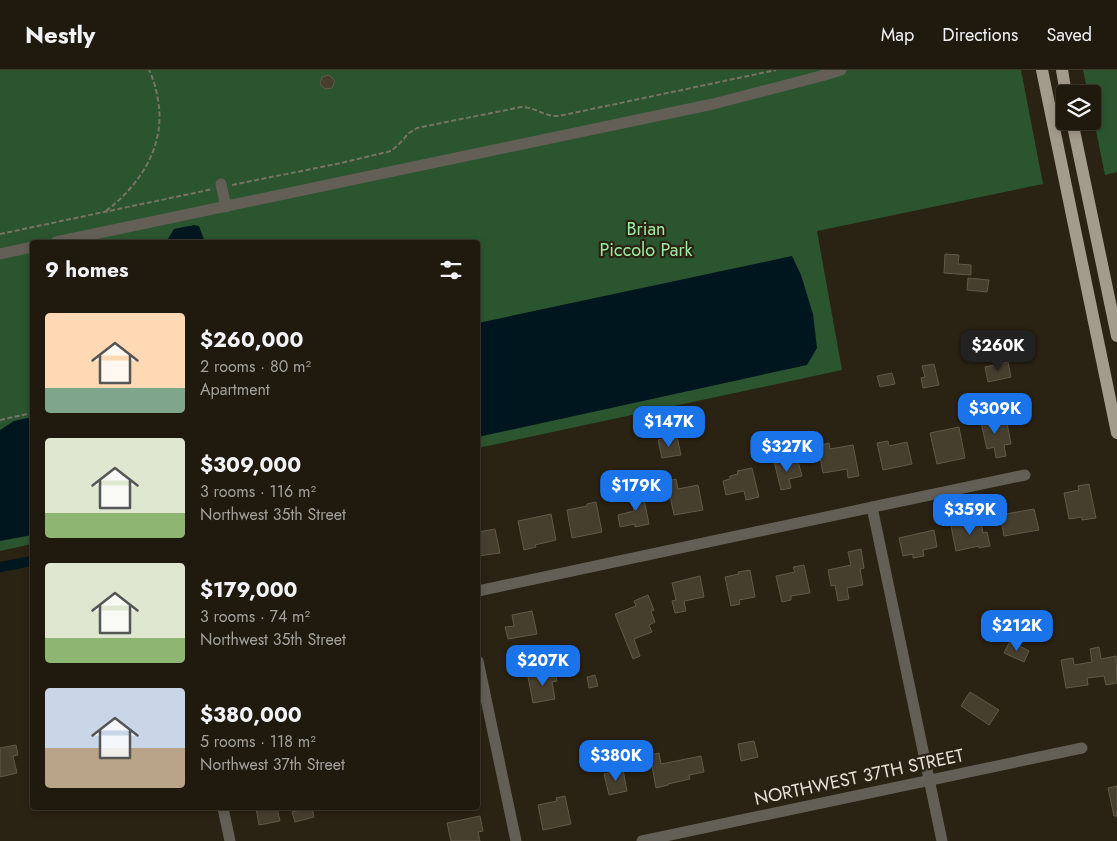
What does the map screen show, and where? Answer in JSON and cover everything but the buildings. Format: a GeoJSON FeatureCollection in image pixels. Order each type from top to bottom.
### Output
{"type":"FeatureCollection","features":[{"type":"Feature","properties":{"kind":"main road"},"geometry":{"type":"LineString","coordinates":[[1042,70],[1117,433]]}},
{"type":"Feature","properties":{"kind":"main road"},"geometry":{"type":"LineString","coordinates":[[1062,70],[1064,85]]}},
{"type":"Feature","properties":{"kind":"main road"},"geometry":{"type":"LineString","coordinates":[[1074,130],[1117,336]]}},
{"type":"Feature","properties":{"kind":"main road"},"geometry":{"type":"LineString","coordinates":[[1061,162],[1080,158]]}},
{"type":"Feature","properties":{"kind":"street"},"geometry":{"type":"LineString","coordinates":[[66,240],[713,104],[841,70]]}},
{"type":"Feature","properties":{"kind":"street"},"geometry":{"type":"LineString","coordinates":[[222,186],[226,207]]}},
{"type":"Feature","properties":{"kind":"street"},"geometry":{"type":"LineString","coordinates":[[0,254],[30,247]]}},
{"type":"Feature","properties":{"kind":"street"},"geometry":{"type":"LineString","coordinates":[[480,591],[1024,476]]}},
{"type":"Feature","properties":{"kind":"street"},"geometry":{"type":"LineString","coordinates":[[872,507],[942,841]]}},
{"type":"Feature","properties":{"kind":"street"},"geometry":{"type":"LineString","coordinates":[[480,670],[516,841]]}},
{"type":"Feature","properties":{"kind":"street","name":"NORTHWEST 37TH STREET"},"geometry":{"type":"LineString","coordinates":[[642,841],[1082,748]]}},
{"type":"Feature","properties":{"kind":"street"},"geometry":{"type":"LineString","coordinates":[[223,810],[230,841]]}},
{"type":"Feature","properties":{"kind":"path"},"geometry":{"type":"LineString","coordinates":[[104,212],[128,191],[137,180],[147,165],[154,149],[158,136],[160,112],[154,81],[149,70]]}},
{"type":"Feature","properties":{"kind":"path"},"geometry":{"type":"LineString","coordinates":[[0,234],[391,151],[409,133],[417,128],[521,107],[530,107],[548,116],[560,116],[776,70]]}},
{"type":"Feature","properties":{"kind":"path"},"geometry":{"type":"LineString","coordinates":[[0,420],[30,413]]}},
{"type":"Feature","properties":{"kind":"green space","name":"Brian Piccolo Park"},"geometry":{"type":"Polygon","coordinates":[[[0,70],[1021,70],[1043,184],[817,231],[842,370],[480,448],[480,240],[30,240],[30,544],[0,551],[0,70]]]}},
{"type":"Feature","properties":{"kind":"green space"},"geometry":{"type":"Polygon","coordinates":[[[1083,70],[1117,70],[1117,172],[1105,175],[1096,130],[1101,130],[1101,85],[1086,85],[1083,70]]]}},
{"type":"Feature","properties":{"kind":"water"},"geometry":{"type":"Polygon","coordinates":[[[194,225],[199,226],[204,240],[167,240],[174,229],[194,225]]]}},
{"type":"Feature","properties":{"kind":"water"},"geometry":{"type":"Polygon","coordinates":[[[792,256],[801,275],[813,314],[817,348],[807,365],[480,437],[480,323],[792,256]]]}},
{"type":"Feature","properties":{"kind":"water"},"geometry":{"type":"Polygon","coordinates":[[[30,417],[30,535],[0,541],[0,430],[14,421],[30,417]]]}},
{"type":"Feature","properties":{"kind":"waterway"},"geometry":{"type":"LineString","coordinates":[[0,567],[30,561]]}}]}
